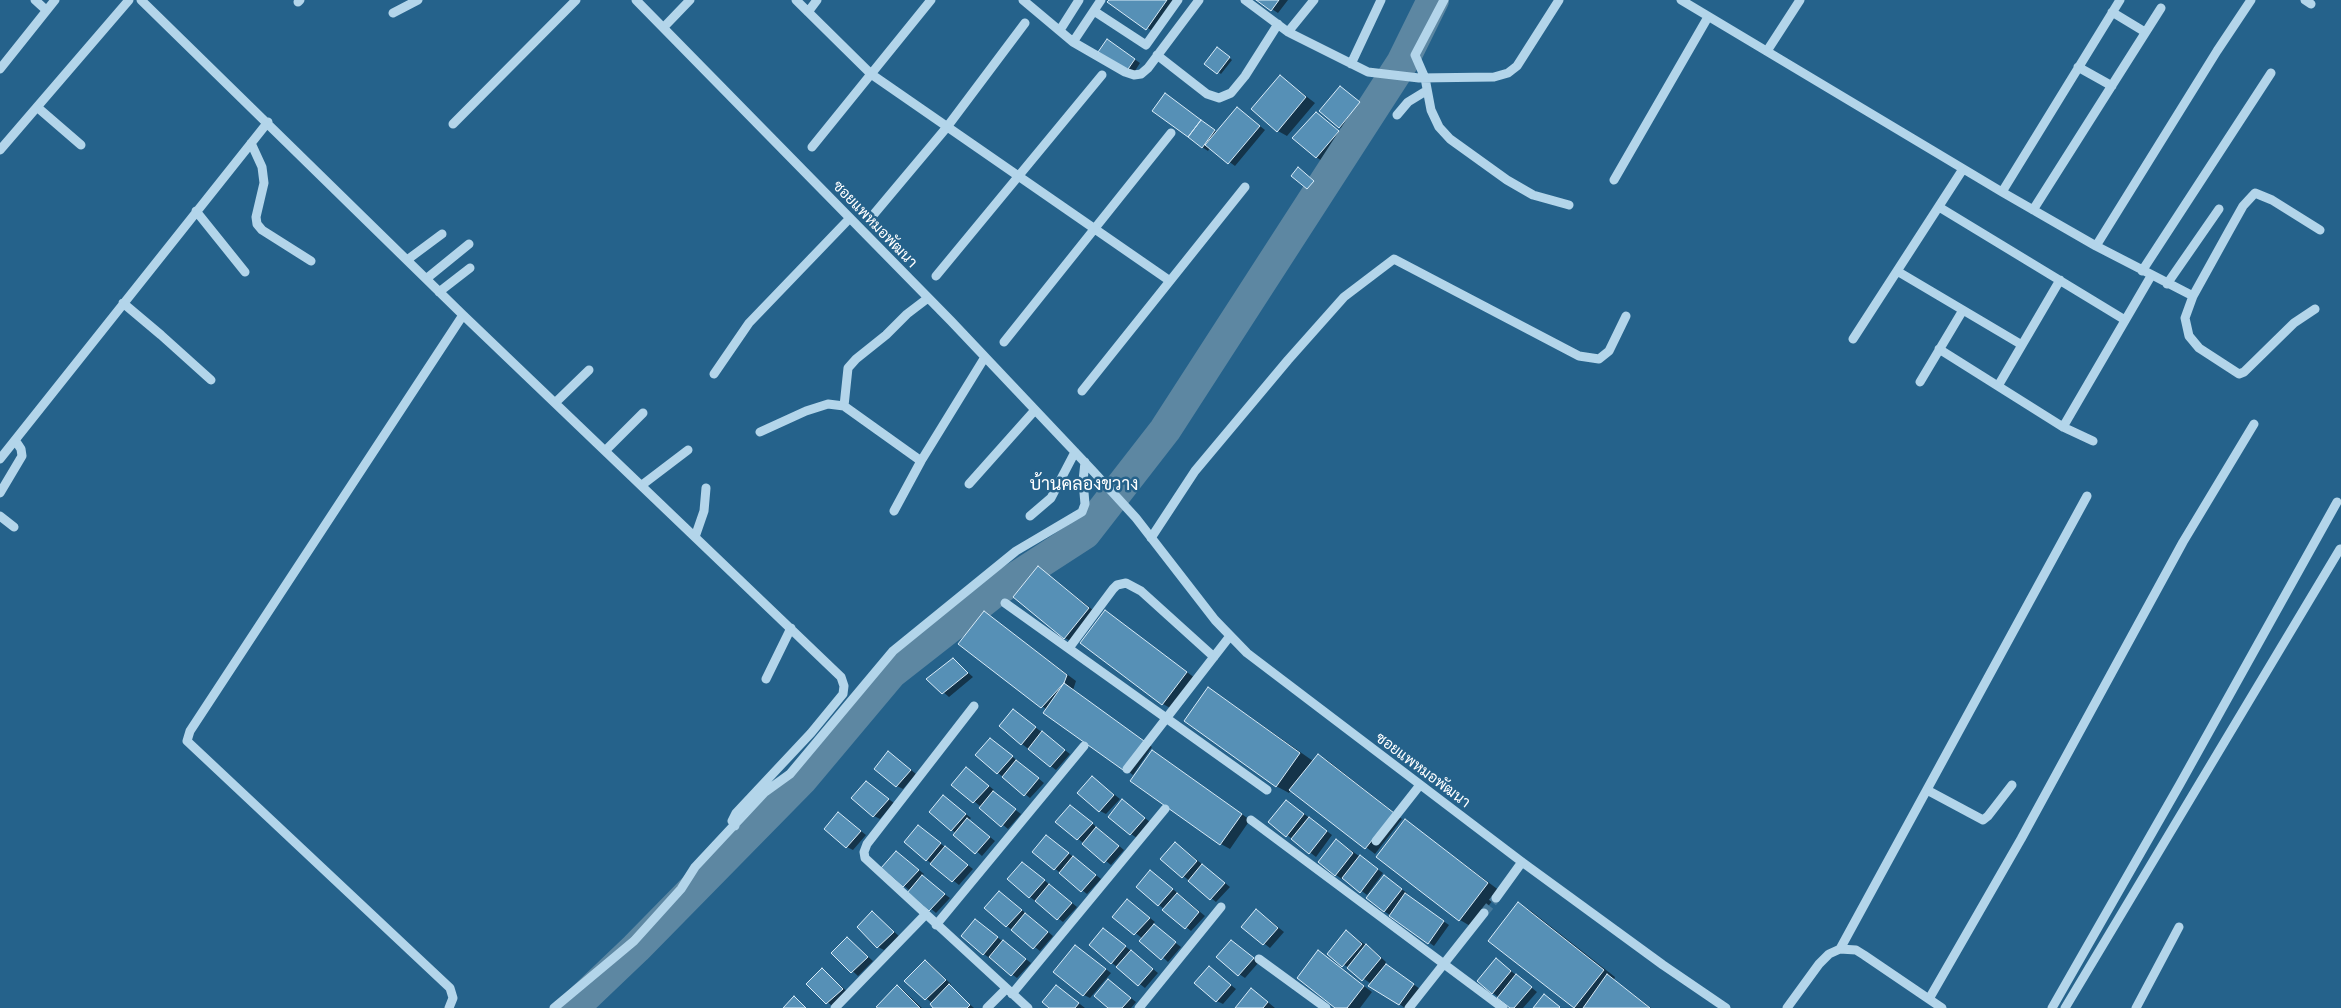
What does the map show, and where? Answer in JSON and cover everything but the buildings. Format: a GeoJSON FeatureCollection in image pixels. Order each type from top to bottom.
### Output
{"type":"FeatureCollection","features":[{"type":"Feature","properties":{"kind":"street"},"geometry":{"type":"LineString","coordinates":[[35,0],[46,10]]}},
{"type":"Feature","properties":{"kind":"street"},"geometry":{"type":"LineString","coordinates":[[0,69],[54,0]]}},
{"type":"Feature","properties":{"kind":"street"},"geometry":{"type":"LineString","coordinates":[[0,150],[129,0]]}},
{"type":"Feature","properties":{"kind":"street"},"geometry":{"type":"LineString","coordinates":[[141,0],[268,122],[439,292],[841,677],[844,686],[843,694],[811,733],[736,813],[732,821],[735,826]]}},
{"type":"Feature","properties":{"kind":"street"},"geometry":{"type":"LineString","coordinates":[[393,13],[418,0]]}},
{"type":"Feature","properties":{"kind":"street"},"geometry":{"type":"LineString","coordinates":[[453,124],[576,0]]}},
{"type":"Feature","properties":{"kind":"street"},"geometry":{"type":"LineString","coordinates":[[664,27],[690,0]]}},
{"type":"Feature","properties":{"kind":"street"},"geometry":{"type":"LineString","coordinates":[[796,0],[871,74],[1170,280]]}},
{"type":"Feature","properties":{"kind":"street"},"geometry":{"type":"LineString","coordinates":[[808,12],[817,0]]}},
{"type":"Feature","properties":{"kind":"street"},"geometry":{"type":"LineString","coordinates":[[812,147],[930,0]]}},
{"type":"Feature","properties":{"kind":"street"},"geometry":{"type":"LineString","coordinates":[[1023,0],[1073,42],[1125,72],[1134,75],[1141,74],[1199,0]]}},
{"type":"Feature","properties":{"kind":"street"},"geometry":{"type":"LineString","coordinates":[[1060,30],[1079,0]]}},
{"type":"Feature","properties":{"kind":"street"},"geometry":{"type":"LineString","coordinates":[[1073,42],[1101,0]]}},
{"type":"Feature","properties":{"kind":"street"},"geometry":{"type":"LineString","coordinates":[[1094,11],[1146,45],[1178,0]]}},
{"type":"Feature","properties":{"kind":"street"},"geometry":{"type":"LineString","coordinates":[[1245,0],[1288,32],[1368,72],[1422,78],[1494,77],[1508,73],[1517,66],[1560,0]]}},
{"type":"Feature","properties":{"kind":"street"},"geometry":{"type":"LineString","coordinates":[[1288,32],[1314,0]]}},
{"type":"Feature","properties":{"kind":"street"},"geometry":{"type":"LineString","coordinates":[[1351,64],[1381,0]]}},
{"type":"Feature","properties":{"kind":"street"},"geometry":{"type":"LineString","coordinates":[[1444,0],[1415,55],[1439,128],[1450,139],[1507,180],[1533,195],[1569,205]]}},
{"type":"Feature","properties":{"kind":"street"},"geometry":{"type":"LineString","coordinates":[[1681,0],[1696,4],[1708,17],[2033,210],[2151,276],[2193,296]]}},
{"type":"Feature","properties":{"kind":"street"},"geometry":{"type":"LineString","coordinates":[[1767,51],[1800,0]]}},
{"type":"Feature","properties":{"kind":"street"},"geometry":{"type":"LineString","coordinates":[[2002,192],[2120,0]]}},
{"type":"Feature","properties":{"kind":"street"},"geometry":{"type":"LineString","coordinates":[[2096,246],[2212,59],[2251,0]]}},
{"type":"Feature","properties":{"kind":"street","name":"ซอยแพหมอพัฒนา"},"geometry":{"type":"LineString","coordinates":[[642,2],[1085,462],[1136,518],[1215,620],[1247,653],[1522,862],[1726,1008]]}},
{"type":"Feature","properties":{"kind":"street"},"geometry":{"type":"LineString","coordinates":[[2033,210],[2161,8]]}},
{"type":"Feature","properties":{"kind":"street"},"geometry":{"type":"LineString","coordinates":[[2112,12],[2145,32]]}},
{"type":"Feature","properties":{"kind":"street"},"geometry":{"type":"LineString","coordinates":[[1614,180],[1708,17]]}},
{"type":"Feature","properties":{"kind":"street"},"geometry":{"type":"LineString","coordinates":[[874,214],[947,126],[1025,23]]}},
{"type":"Feature","properties":{"kind":"street"},"geometry":{"type":"LineString","coordinates":[[1157,55],[1207,94],[1219,98],[1231,93],[1240,82],[1278,24]]}},
{"type":"Feature","properties":{"kind":"street"},"geometry":{"type":"LineString","coordinates":[[2078,67],[2112,86]]}},
{"type":"Feature","properties":{"kind":"street"},"geometry":{"type":"LineString","coordinates":[[2142,271],[2271,73]]}},
{"type":"Feature","properties":{"kind":"street"},"geometry":{"type":"LineString","coordinates":[[936,276],[1102,75]]}},
{"type":"Feature","properties":{"kind":"street"},"geometry":{"type":"LineString","coordinates":[[1397,116],[1408,102],[1426,91]]}},
{"type":"Feature","properties":{"kind":"street"},"geometry":{"type":"LineString","coordinates":[[37,107],[81,145]]}},
{"type":"Feature","properties":{"kind":"street"},"geometry":{"type":"LineString","coordinates":[[0,459],[268,122]]}},
{"type":"Feature","properties":{"kind":"street"},"geometry":{"type":"LineString","coordinates":[[1004,342],[1171,133]]}},
{"type":"Feature","properties":{"kind":"street"},"geometry":{"type":"LineString","coordinates":[[251,143],[262,167],[264,183],[256,217],[257,224],[262,230],[311,262]]}},
{"type":"Feature","properties":{"kind":"street"},"geometry":{"type":"LineString","coordinates":[[1853,339],[1963,169]]}},
{"type":"Feature","properties":{"kind":"street"},"geometry":{"type":"LineString","coordinates":[[1082,391],[1245,187]]}},
{"type":"Feature","properties":{"kind":"street"},"geometry":{"type":"LineString","coordinates":[[2315,309],[2294,323],[2244,372],[2239,374],[2214,360],[2198,348],[2189,336],[2186,318],[2193,296],[2244,206],[2256,193],[2268,197],[2320,230]]}},
{"type":"Feature","properties":{"kind":"street"},"geometry":{"type":"LineString","coordinates":[[1939,207],[2125,320]]}},
{"type":"Feature","properties":{"kind":"street"},"geometry":{"type":"LineString","coordinates":[[2167,284],[2219,209]]}},
{"type":"Feature","properties":{"kind":"street"},"geometry":{"type":"LineString","coordinates":[[196,211],[245,272]]}},
{"type":"Feature","properties":{"kind":"street"},"geometry":{"type":"LineString","coordinates":[[714,374],[748,323],[850,218]]}},
{"type":"Feature","properties":{"kind":"street"},"geometry":{"type":"LineString","coordinates":[[407,260],[442,234]]}},
{"type":"Feature","properties":{"kind":"street"},"geometry":{"type":"LineString","coordinates":[[426,279],[469,244]]}},
{"type":"Feature","properties":{"kind":"street"},"geometry":{"type":"LineString","coordinates":[[1151,538],[1195,471],[1288,360],[1344,297],[1394,258],[1579,356],[1599,359],[1609,350],[1626,316]]}},
{"type":"Feature","properties":{"kind":"street"},"geometry":{"type":"LineString","coordinates":[[439,292],[470,268]]}},
{"type":"Feature","properties":{"kind":"street"},"geometry":{"type":"LineString","coordinates":[[1897,272],[2022,345]]}},
{"type":"Feature","properties":{"kind":"street"},"geometry":{"type":"LineString","coordinates":[[2063,426],[2151,276]]}},
{"type":"Feature","properties":{"kind":"street"},"geometry":{"type":"LineString","coordinates":[[1998,386],[2060,280]]}},
{"type":"Feature","properties":{"kind":"street"},"geometry":{"type":"LineString","coordinates":[[844,406],[848,368],[907,314],[928,298]]}},
{"type":"Feature","properties":{"kind":"street"},"geometry":{"type":"LineString","coordinates":[[123,303],[162,335],[211,380]]}},
{"type":"Feature","properties":{"kind":"street"},"geometry":{"type":"LineString","coordinates":[[1920,382],[1963,310]]}},
{"type":"Feature","properties":{"kind":"street"},"geometry":{"type":"LineString","coordinates":[[449,1008],[453,998],[450,988],[187,741],[190,731],[211,698],[463,315]]}},
{"type":"Feature","properties":{"kind":"street"},"geometry":{"type":"LineString","coordinates":[[1939,349],[2063,426],[2093,441]]}},
{"type":"Feature","properties":{"kind":"street"},"geometry":{"type":"LineString","coordinates":[[894,511],[921,462],[985,357]]}},
{"type":"Feature","properties":{"kind":"street"},"geometry":{"type":"LineString","coordinates":[[556,402],[589,370]]}},
{"type":"Feature","properties":{"kind":"street"},"geometry":{"type":"LineString","coordinates":[[760,432],[806,411],[828,404],[844,406],[921,462]]}},
{"type":"Feature","properties":{"kind":"street"},"geometry":{"type":"LineString","coordinates":[[969,484],[1035,410]]}},
{"type":"Feature","properties":{"kind":"street"},"geometry":{"type":"LineString","coordinates":[[606,450],[643,413]]}},
{"type":"Feature","properties":{"kind":"street"},"geometry":{"type":"LineString","coordinates":[[1929,999],[2021,838],[2183,542],[2254,424]]}},
{"type":"Feature","properties":{"kind":"street"},"geometry":{"type":"LineString","coordinates":[[0,493],[22,456],[22,449],[15,440]]}},
{"type":"Feature","properties":{"kind":"street"},"geometry":{"type":"LineString","coordinates":[[642,485],[688,450]]}},
{"type":"Feature","properties":{"kind":"street"},"geometry":{"type":"LineString","coordinates":[[1030,516],[1051,498],[1075,452]]}},
{"type":"Feature","properties":{"kind":"street"},"geometry":{"type":"LineString","coordinates":[[554,1008],[634,941],[681,889],[695,867],[765,792],[790,774],[892,651],[1016,551],[1082,512],[1085,504],[1083,481],[1085,462]]}},
{"type":"Feature","properties":{"kind":"street"},"geometry":{"type":"LineString","coordinates":[[695,537],[704,511],[706,488]]}},
{"type":"Feature","properties":{"kind":"street"},"geometry":{"type":"LineString","coordinates":[[1840,949],[2086,496]]}},
{"type":"Feature","properties":{"kind":"street"},"geometry":{"type":"LineString","coordinates":[[2052,1008],[2180,784],[2337,502]]}},
{"type":"Feature","properties":{"kind":"street"},"geometry":{"type":"LineString","coordinates":[[0,516],[14,527]]}},
{"type":"Feature","properties":{"kind":"street"},"geometry":{"type":"LineString","coordinates":[[2065,1008],[2340,549]]}},
{"type":"Feature","properties":{"kind":"street"},"geometry":{"type":"LineString","coordinates":[[1069,648],[1113,589],[1117,585],[1126,583],[1141,591],[1214,657]]}},
{"type":"Feature","properties":{"kind":"street"},"geometry":{"type":"LineString","coordinates":[[1005,602],[1267,790]]}},
{"type":"Feature","properties":{"kind":"street"},"geometry":{"type":"LineString","coordinates":[[766,679],[791,628]]}},
{"type":"Feature","properties":{"kind":"street"},"geometry":{"type":"LineString","coordinates":[[1127,769],[1230,636]]}},
{"type":"Feature","properties":{"kind":"street"},"geometry":{"type":"LineString","coordinates":[[974,706],[867,844],[864,852],[868,862],[1028,1008]]}},
{"type":"Feature","properties":{"kind":"street"},"geometry":{"type":"LineString","coordinates":[[936,925],[1084,746]]}},
{"type":"Feature","properties":{"kind":"street"},"geometry":{"type":"LineString","coordinates":[[1376,841],[1420,785]]}},
{"type":"Feature","properties":{"kind":"street"},"geometry":{"type":"LineString","coordinates":[[1927,790],[1983,820],[2012,785]]}},
{"type":"Feature","properties":{"kind":"street"},"geometry":{"type":"LineString","coordinates":[[987,1008],[1009,991],[1165,809]]}},
{"type":"Feature","properties":{"kind":"street"},"geometry":{"type":"LineString","coordinates":[[1251,820],[1503,1008]]}},
{"type":"Feature","properties":{"kind":"street"},"geometry":{"type":"LineString","coordinates":[[1496,898],[1522,862]]}},
{"type":"Feature","properties":{"kind":"street"},"geometry":{"type":"LineString","coordinates":[[1139,1008],[1221,907]]}},
{"type":"Feature","properties":{"kind":"street"},"geometry":{"type":"LineString","coordinates":[[1410,1008],[1484,913]]}},
{"type":"Feature","properties":{"kind":"street"},"geometry":{"type":"LineString","coordinates":[[836,1008],[925,915]]}},
{"type":"Feature","properties":{"kind":"street"},"geometry":{"type":"LineString","coordinates":[[2136,1008],[2179,927]]}},
{"type":"Feature","properties":{"kind":"street"},"geometry":{"type":"LineString","coordinates":[[1787,1008],[1819,964],[1829,954],[1840,949],[1856,950],[1942,1008]]}},
{"type":"Feature","properties":{"kind":"street"},"geometry":{"type":"LineString","coordinates":[[1259,958],[1326,1008]]}},
{"type":"Feature","properties":{"kind":"waterway"},"geometry":{"type":"LineString","coordinates":[[573,1008],[636,948],[802,779],[891,673],[997,590],[1085,533],[1165,430],[1402,63],[1433,0]]}},
{"type":"Feature","properties":{"kind":"tunnel"},"geometry":{"type":"LineString","coordinates":[[1484,913],[1496,898]]}},
{"type":"Feature","properties":{"kind":"district","name":"บ้านคลองขวาง"},"geometry":{"type":"Point","coordinates":[1084,484]}}]}
